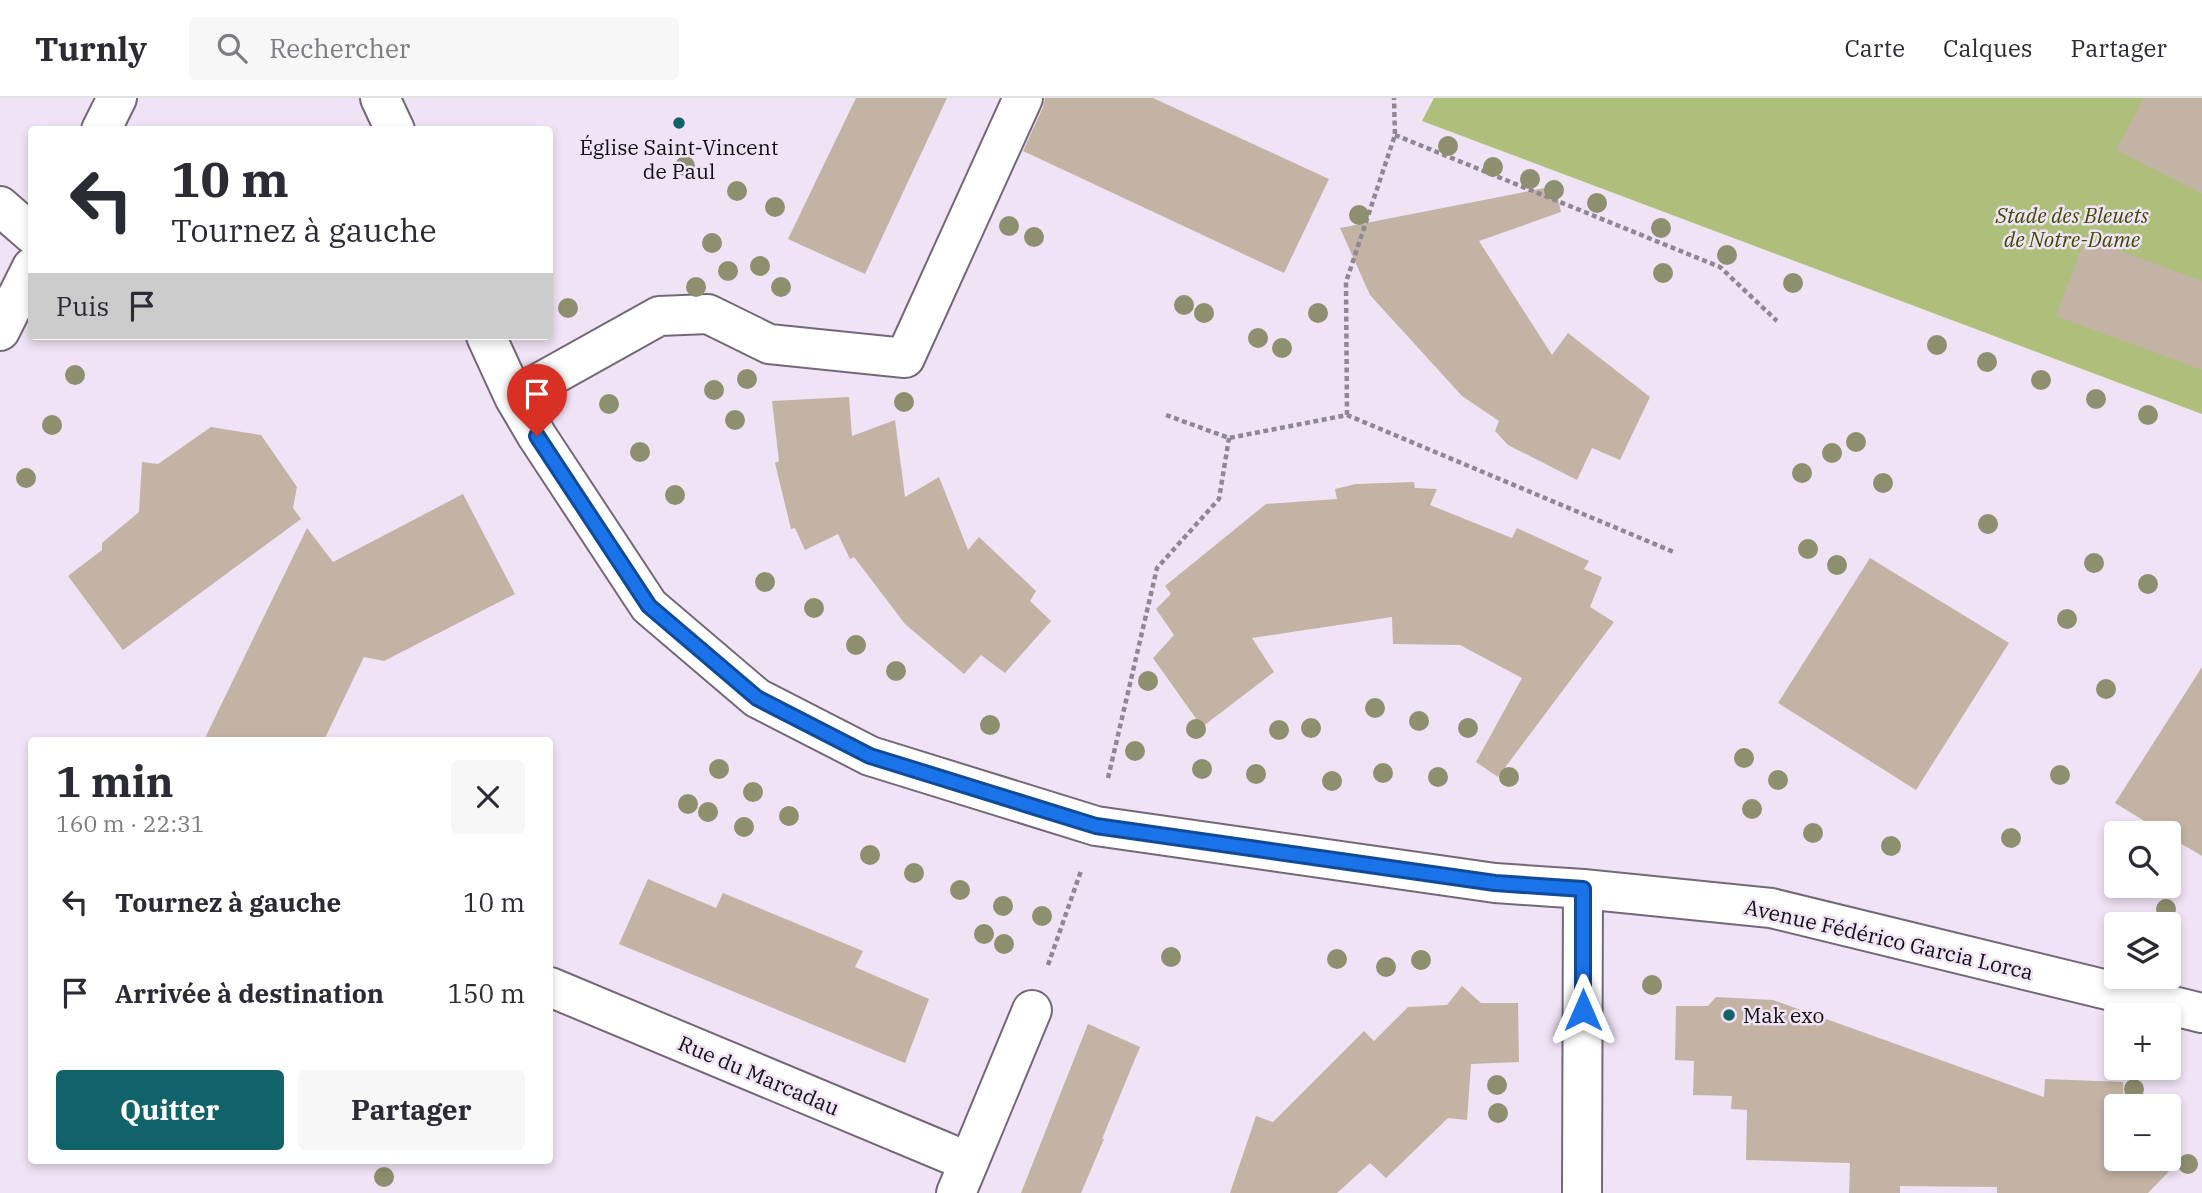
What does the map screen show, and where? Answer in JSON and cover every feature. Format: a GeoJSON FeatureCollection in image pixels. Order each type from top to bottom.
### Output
{"type":"FeatureCollection","features":[{"type":"Feature","properties":{"kind":"street"},"geometry":{"type":"LineString","coordinates":[[103,126],[117,98]]}},
{"type":"Feature","properties":{"kind":"street"},"geometry":{"type":"LineString","coordinates":[[380,98],[393,126]]}},
{"type":"Feature","properties":{"kind":"street"},"geometry":{"type":"LineString","coordinates":[[514,397],[659,316],[708,314],[769,344],[905,358],[1023,98]]}},
{"type":"Feature","properties":{"kind":"street"},"geometry":{"type":"LineString","coordinates":[[0,206],[28,230]]}},
{"type":"Feature","properties":{"kind":"street"},"geometry":{"type":"LineString","coordinates":[[0,331],[28,275]]}},
{"type":"Feature","properties":{"kind":"street","name":"Avenue Fédérico Garcia Lorca"},"geometry":{"type":"LineString","coordinates":[[488,340],[514,397],[649,606],[757,698],[870,756],[1096,826],[1495,883],[1771,908],[2202,1013]]}},
{"type":"Feature","properties":{"kind":"street"},"geometry":{"type":"LineString","coordinates":[[1583,889],[1583,1193]]}},
{"type":"Feature","properties":{"kind":"street","name":"Rue du Marcadau"},"geometry":{"type":"LineString","coordinates":[[553,988],[963,1177],[1032,1010]]}},
{"type":"Feature","properties":{"kind":"path"},"geometry":{"type":"LineString","coordinates":[[1347,415],[1346,282],[1395,135],[1394,98]]}},
{"type":"Feature","properties":{"kind":"path"},"geometry":{"type":"LineString","coordinates":[[1395,135],[1720,267],[1777,321]]}},
{"type":"Feature","properties":{"kind":"path"},"geometry":{"type":"LineString","coordinates":[[1166,415],[1229,438],[1347,415],[1676,553]]}},
{"type":"Feature","properties":{"kind":"path"},"geometry":{"type":"LineString","coordinates":[[1032,1010],[1096,826],[1157,568],[1219,499],[1229,438]]}},
{"type":"Feature","properties":{"kind":"green space","name":"Stade des Bleuets de Notre-Dame"},"geometry":{"type":"Polygon","coordinates":[[[1434,98],[2202,98],[2202,414],[1422,121],[1434,98]]]}},
{"type":"Feature","properties":{"kind":"building"},"geometry":{"type":"Polygon","coordinates":[[[856,98],[947,98],[865,274],[788,239],[856,98]]]}},
{"type":"Feature","properties":{"kind":"building"},"geometry":{"type":"Polygon","coordinates":[[[1045,98],[1153,98],[1329,179],[1284,273],[1023,151],[1045,98]]]}},
{"type":"Feature","properties":{"kind":"building"},"geometry":{"type":"Polygon","coordinates":[[[2144,98],[2202,98],[2202,194],[2116,150],[2144,98]]]}},
{"type":"Feature","properties":{"kind":"building"},"geometry":{"type":"Polygon","coordinates":[[[1555,186],[1561,212],[1479,241],[1552,355],[1568,333],[1650,397],[1620,460],[1592,448],[1577,480],[1508,445],[1495,431],[1499,421],[1462,396],[1370,295],[1340,228],[1555,186]]]}},
{"type":"Feature","properties":{"kind":"building"},"geometry":{"type":"Polygon","coordinates":[[[2085,238],[2202,281],[2202,370],[2056,316],[2085,238]]]}},
{"type":"Feature","properties":{"kind":"building"},"geometry":{"type":"Polygon","coordinates":[[[849,397],[852,436],[895,420],[905,497],[939,477],[968,550],[979,537],[1036,591],[1030,601],[1051,621],[1005,673],[981,655],[964,674],[905,624],[854,557],[850,559],[838,534],[805,550],[795,528],[791,529],[775,463],[779,461],[772,401],[849,397]]]}},
{"type":"Feature","properties":{"kind":"building"},"geometry":{"type":"Polygon","coordinates":[[[211,427],[261,435],[297,487],[293,508],[301,519],[123,650],[68,576],[102,550],[102,543],[139,512],[142,462],[158,464],[211,427]]]}},
{"type":"Feature","properties":{"kind":"building"},"geometry":{"type":"Polygon","coordinates":[[[1414,482],[1415,488],[1437,489],[1430,505],[1512,538],[1517,528],[1589,561],[1584,569],[1602,577],[1590,607],[1614,622],[1498,777],[1476,762],[1522,678],[1460,645],[1393,644],[1392,617],[1252,638],[1274,672],[1202,727],[1153,658],[1174,635],[1156,609],[1171,594],[1165,586],[1266,504],[1337,499],[1335,489],[1356,484],[1414,482]]]}},
{"type":"Feature","properties":{"kind":"building"},"geometry":{"type":"Polygon","coordinates":[[[463,494],[515,594],[384,661],[364,657],[325,737],[205,737],[307,528],[333,562],[463,494]]]}},
{"type":"Feature","properties":{"kind":"building"},"geometry":{"type":"Polygon","coordinates":[[[1870,558],[2009,643],[1916,790],[1778,703],[1870,558]]]}},
{"type":"Feature","properties":{"kind":"building"},"geometry":{"type":"Polygon","coordinates":[[[2202,667],[2202,856],[2181,844],[2181,821],[2144,821],[2115,803],[2202,667]]]}},
{"type":"Feature","properties":{"kind":"building"},"geometry":{"type":"Polygon","coordinates":[[[648,879],[716,908],[723,893],[863,951],[855,967],[929,999],[905,1063],[619,944],[648,879]]]}},
{"type":"Feature","properties":{"kind":"building"},"geometry":{"type":"Polygon","coordinates":[[[1462,986],[1481,1003],[1518,1003],[1519,1062],[1471,1064],[1467,1120],[1448,1118],[1386,1178],[1370,1163],[1337,1193],[1230,1193],[1256,1116],[1273,1122],[1364,1031],[1374,1041],[1408,1007],[1447,1005],[1462,986]]]}},
{"type":"Feature","properties":{"kind":"building"},"geometry":{"type":"Polygon","coordinates":[[[1716,997],[1773,1000],[2044,1097],[2045,1079],[2123,1082],[2124,1094],[2104,1094],[2104,1171],[2169,1171],[2148,1193],[1997,1193],[1997,1187],[1900,1186],[1900,1193],[1849,1193],[1850,1163],[1746,1160],[1747,1110],[1731,1109],[1732,1096],[1693,1095],[1694,1061],[1675,1060],[1676,1006],[1708,1006],[1716,997]]]}},
{"type":"Feature","properties":{"kind":"building"},"geometry":{"type":"Polygon","coordinates":[[[1088,1024],[1140,1047],[1104,1139],[1081,1193],[1021,1193],[1088,1024]]]}},
{"type":"Feature","properties":{"kind":"place","name":"Église Saint-Vincent de Paul"},"geometry":{"type":"Point","coordinates":[679,123]}},
{"type":"Feature","properties":{"kind":"place","name":"Mak exo"},"geometry":{"type":"Point","coordinates":[1729,1015]}},
{"type":"Feature","properties":{"kind":"route"},"geometry":{"type":"LineString","coordinates":[[537,436],[649,606],[757,698],[870,756],[1096,826],[1495,883],[1583,889],[1583,1010]]}}]}
